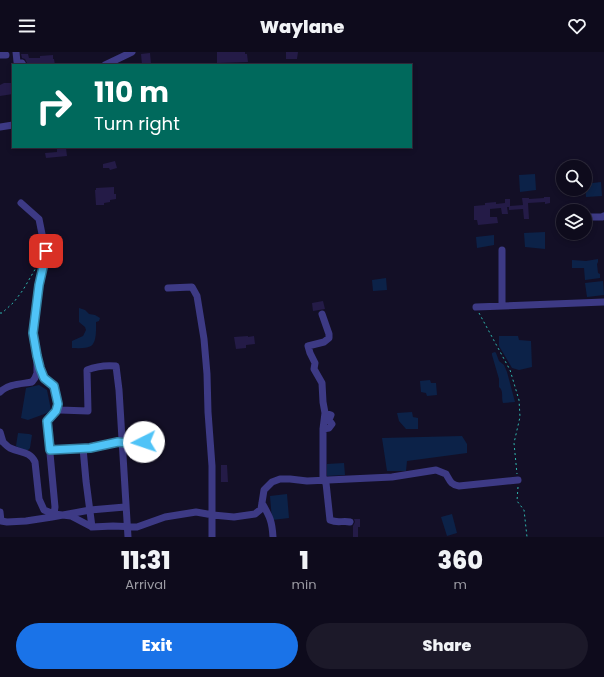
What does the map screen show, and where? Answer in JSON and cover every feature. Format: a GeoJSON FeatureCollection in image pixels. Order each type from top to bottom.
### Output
{"type":"FeatureCollection","features":[{"type":"Feature","properties":{"kind":"street"},"geometry":{"type":"LineString","coordinates":[[16,52],[17,62],[22,64]]}},
{"type":"Feature","properties":{"kind":"street"},"geometry":{"type":"LineString","coordinates":[[107,64],[132,52]]}},
{"type":"Feature","properties":{"kind":"street"},"geometry":{"type":"LineString","coordinates":[[0,127],[12,125]]}},
{"type":"Feature","properties":{"kind":"street"},"geometry":{"type":"LineString","coordinates":[[21,203],[39,219],[46,254],[39,285],[33,333],[40,368],[44,378],[54,386],[60,410],[88,411],[87,370],[108,365],[116,366],[119,390],[128,537]]}},
{"type":"Feature","properties":{"kind":"street"},"geometry":{"type":"LineString","coordinates":[[592,217],[604,216]]}},
{"type":"Feature","properties":{"kind":"street"},"geometry":{"type":"LineString","coordinates":[[502,250],[502,306]]}},
{"type":"Feature","properties":{"kind":"street"},"geometry":{"type":"LineString","coordinates":[[168,288],[192,287],[197,296],[204,339],[207,374],[212,466],[212,537]]}},
{"type":"Feature","properties":{"kind":"street"},"geometry":{"type":"LineString","coordinates":[[476,307],[604,302]]}},
{"type":"Feature","properties":{"kind":"street"},"geometry":{"type":"LineString","coordinates":[[322,314],[329,334],[328,338],[324,342],[308,346],[315,363],[314,369],[322,383],[325,413],[323,429],[324,480],[326,483],[330,520],[337,523],[346,521],[350,522]]}},
{"type":"Feature","properties":{"kind":"street"},"geometry":{"type":"LineString","coordinates":[[0,392],[3,389],[12,386],[32,382],[37,373],[37,356]]}},
{"type":"Feature","properties":{"kind":"street"},"geometry":{"type":"LineString","coordinates":[[58,404],[56,411],[47,421],[55,506],[58,514]]}},
{"type":"Feature","properties":{"kind":"street"},"geometry":{"type":"LineString","coordinates":[[0,432],[2,441],[8,448],[30,454],[33,458],[35,462],[39,499],[44,510],[71,516],[92,527],[137,527],[165,517],[196,512],[212,515],[234,516],[255,514],[260,509],[264,490],[272,482],[280,479],[306,481],[392,477],[436,470],[446,474],[451,483],[455,486],[518,480]]}},
{"type":"Feature","properties":{"kind":"street"},"geometry":{"type":"LineString","coordinates":[[50,450],[83,448],[118,442],[136,444],[144,442]]}},
{"type":"Feature","properties":{"kind":"street"},"geometry":{"type":"LineString","coordinates":[[83,448],[92,527]]}},
{"type":"Feature","properties":{"kind":"street"},"geometry":{"type":"LineString","coordinates":[[262,503],[270,517],[273,537]]}},
{"type":"Feature","properties":{"kind":"street"},"geometry":{"type":"LineString","coordinates":[[0,512],[2,521],[7,522],[52,517],[58,514],[126,507]]}},
{"type":"Feature","properties":{"kind":"path"},"geometry":{"type":"LineString","coordinates":[[0,313],[2,313],[14,302],[23,290],[39,262]]}},
{"type":"Feature","properties":{"kind":"path"},"geometry":{"type":"LineString","coordinates":[[476,307],[510,370],[519,400],[520,417],[514,443],[518,480],[517,501],[524,510],[527,537]]}},
{"type":"Feature","properties":{"kind":"water"},"geometry":{"type":"Polygon","coordinates":[[[535,174],[536,190],[520,192],[519,175],[535,174]]]}},
{"type":"Feature","properties":{"kind":"water"},"geometry":{"type":"Polygon","coordinates":[[[601,182],[602,196],[586,197],[592,196],[592,183],[601,182]]]}},
{"type":"Feature","properties":{"kind":"water"},"geometry":{"type":"Polygon","coordinates":[[[545,232],[545,249],[525,247],[524,233],[545,232]]]}},
{"type":"Feature","properties":{"kind":"water"},"geometry":{"type":"Polygon","coordinates":[[[494,235],[494,245],[477,248],[476,237],[494,235]]]}},
{"type":"Feature","properties":{"kind":"water"},"geometry":{"type":"Polygon","coordinates":[[[598,259],[597,264],[600,278],[585,280],[584,268],[572,268],[572,260],[586,261],[598,259]]]}},
{"type":"Feature","properties":{"kind":"water"},"geometry":{"type":"Polygon","coordinates":[[[386,278],[387,290],[373,291],[372,280],[386,278]]]}},
{"type":"Feature","properties":{"kind":"water"},"geometry":{"type":"Polygon","coordinates":[[[603,281],[604,295],[587,297],[585,283],[603,281]]]}},
{"type":"Feature","properties":{"kind":"water"},"geometry":{"type":"Polygon","coordinates":[[[79,308],[100,318],[99,321],[96,322],[96,335],[93,344],[87,348],[72,348],[72,341],[83,336],[86,330],[85,327],[79,322],[79,308]]]}},
{"type":"Feature","properties":{"kind":"water"},"geometry":{"type":"Polygon","coordinates":[[[499,336],[518,336],[519,340],[531,341],[532,367],[519,370],[512,368],[499,346],[499,336]]]}},
{"type":"Feature","properties":{"kind":"water"},"geometry":{"type":"Polygon","coordinates":[[[495,352],[499,361],[504,365],[507,372],[515,402],[503,403],[502,392],[499,387],[499,379],[492,355],[492,353],[495,352]]]}},
{"type":"Feature","properties":{"kind":"water"},"geometry":{"type":"Polygon","coordinates":[[[430,380],[431,383],[436,383],[437,395],[427,396],[426,393],[421,392],[420,381],[430,380]]]}},
{"type":"Feature","properties":{"kind":"water"},"geometry":{"type":"Polygon","coordinates":[[[39,385],[47,390],[51,410],[28,420],[21,418],[26,388],[39,385]]]}},
{"type":"Feature","properties":{"kind":"water"},"geometry":{"type":"Polygon","coordinates":[[[412,412],[413,417],[418,418],[418,429],[406,429],[399,421],[397,413],[412,412]]]}},
{"type":"Feature","properties":{"kind":"water"},"geometry":{"type":"Polygon","coordinates":[[[18,433],[32,435],[30,448],[27,451],[16,446],[18,433]]]}},
{"type":"Feature","properties":{"kind":"water"},"geometry":{"type":"Polygon","coordinates":[[[462,436],[467,444],[467,453],[407,461],[406,471],[387,471],[382,438],[462,436]]]}},
{"type":"Feature","properties":{"kind":"water"},"geometry":{"type":"Polygon","coordinates":[[[344,463],[345,475],[327,476],[327,464],[344,463]]]}},
{"type":"Feature","properties":{"kind":"water"},"geometry":{"type":"Polygon","coordinates":[[[287,494],[289,518],[272,520],[270,496],[287,494]]]}},
{"type":"Feature","properties":{"kind":"water"},"geometry":{"type":"Polygon","coordinates":[[[452,514],[457,533],[447,536],[441,517],[452,514]]]}},
{"type":"Feature","properties":{"kind":"building"},"geometry":{"type":"Polygon","coordinates":[[[217,52],[245,52],[245,54],[247,54],[248,62],[217,63],[217,52]]]}},
{"type":"Feature","properties":{"kind":"building"},"geometry":{"type":"Polygon","coordinates":[[[286,52],[298,52],[297,59],[286,59],[286,52]]]}},
{"type":"Feature","properties":{"kind":"building"},"geometry":{"type":"Polygon","coordinates":[[[150,53],[151,64],[142,64],[141,54],[150,53]]]}},
{"type":"Feature","properties":{"kind":"building"},"geometry":{"type":"Polygon","coordinates":[[[21,54],[28,54],[29,58],[40,58],[40,56],[53,55],[55,64],[28,64],[25,59],[22,58],[21,54]]]}},
{"type":"Feature","properties":{"kind":"building"},"geometry":{"type":"Polygon","coordinates":[[[4,83],[12,83],[12,94],[0,96],[0,85],[4,83]]]}},
{"type":"Feature","properties":{"kind":"building"},"geometry":{"type":"Polygon","coordinates":[[[57,148],[66,148],[67,156],[46,158],[45,153],[57,152],[57,148]]]}},
{"type":"Feature","properties":{"kind":"building"},"geometry":{"type":"Polygon","coordinates":[[[115,161],[117,168],[110,170],[109,168],[103,168],[103,164],[115,161]]]}},
{"type":"Feature","properties":{"kind":"building"},"geometry":{"type":"Polygon","coordinates":[[[114,187],[116,199],[104,203],[104,205],[96,205],[96,188],[114,187]]]}},
{"type":"Feature","properties":{"kind":"building"},"geometry":{"type":"Polygon","coordinates":[[[550,197],[550,203],[528,203],[529,219],[524,219],[523,209],[509,210],[509,207],[507,207],[508,214],[502,214],[501,208],[490,209],[490,217],[497,217],[498,223],[478,225],[477,220],[474,220],[474,206],[485,205],[485,203],[505,203],[505,199],[510,199],[510,206],[523,205],[522,198],[529,199],[550,197]]]}},
{"type":"Feature","properties":{"kind":"building"},"geometry":{"type":"Polygon","coordinates":[[[323,301],[325,309],[313,311],[312,303],[323,301]]]}},
{"type":"Feature","properties":{"kind":"building"},"geometry":{"type":"Polygon","coordinates":[[[254,336],[255,344],[246,345],[246,348],[236,349],[234,337],[254,336]]]}},
{"type":"Feature","properties":{"kind":"building"},"geometry":{"type":"Polygon","coordinates":[[[221,465],[227,465],[228,482],[221,482],[221,465]]]}},
{"type":"Feature","properties":{"kind":"building"},"geometry":{"type":"Polygon","coordinates":[[[354,519],[360,519],[358,537],[353,537],[354,519]]]}},
{"type":"Feature","properties":{"kind":"route"},"geometry":{"type":"LineString","coordinates":[[46,251],[39,285],[33,333],[40,368],[44,378],[54,386],[58,404],[56,411],[47,421],[50,450],[90,448],[118,442],[136,444],[144,442]]}}]}
